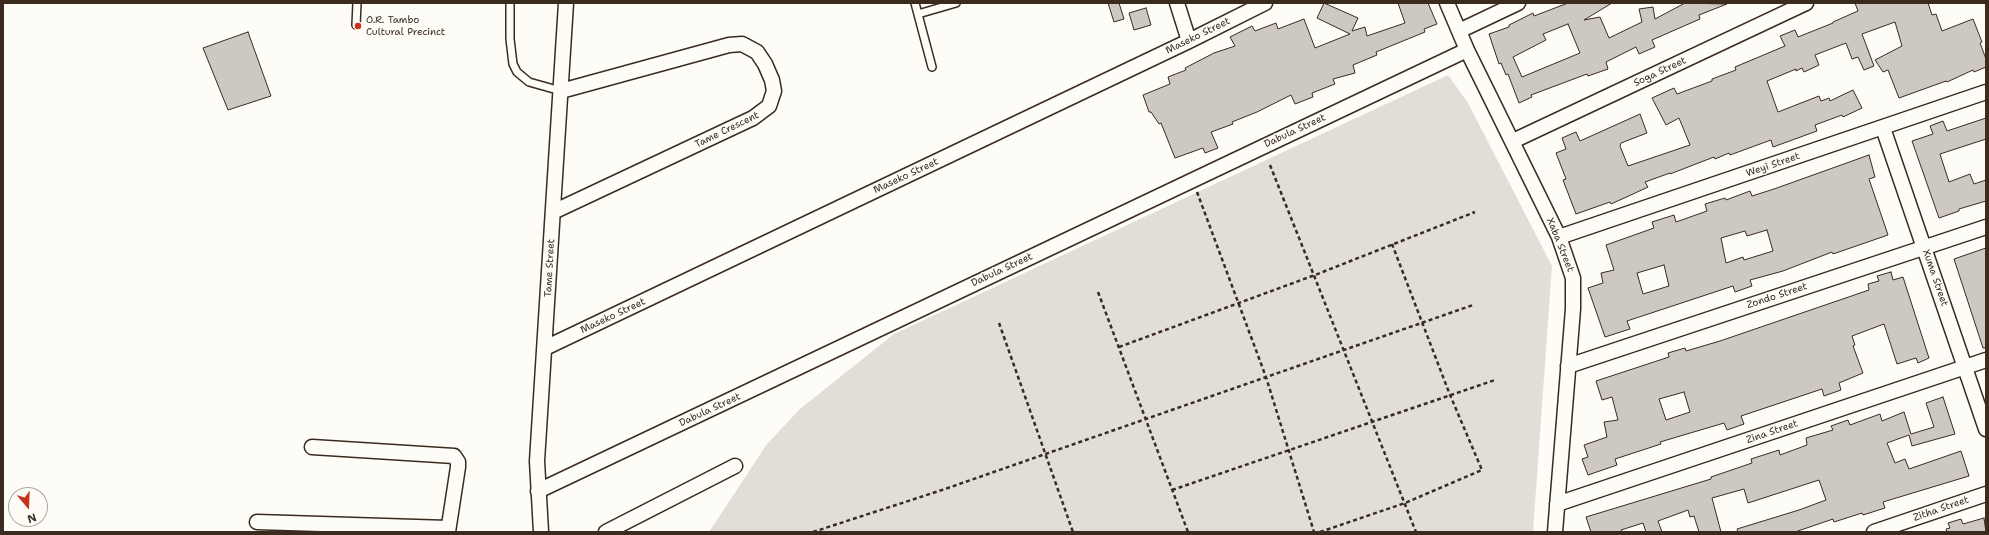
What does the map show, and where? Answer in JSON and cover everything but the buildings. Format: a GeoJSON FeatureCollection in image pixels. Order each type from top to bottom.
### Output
{"type":"FeatureCollection","features":[{"type":"Feature","properties":{"kind":"street","name":"Tame Street"},"geometry":{"type":"LineString","coordinates":[[541,532],[537,461],[566,3]]}},
{"type":"Feature","properties":{"kind":"street"},"geometry":{"type":"LineString","coordinates":[[1177,3],[1189,41]]}},
{"type":"Feature","properties":{"kind":"street","name":"Maseko Street"},"geometry":{"type":"LineString","coordinates":[[545,348],[1189,41],[1265,3]]}},
{"type":"Feature","properties":{"kind":"street","name":"Xaba Street"},"geometry":{"type":"LineString","coordinates":[[1447,3],[1467,50],[1559,237],[1573,278],[1574,309],[1555,532]]}},
{"type":"Feature","properties":{"kind":"street"},"geometry":{"type":"LineString","coordinates":[[1459,31],[1518,3]]}},
{"type":"Feature","properties":{"kind":"street","name":"Soga Street"},"geometry":{"type":"LineString","coordinates":[[1513,141],[1806,3]]}},
{"type":"Feature","properties":{"kind":"street","name":"Tame Crescent"},"geometry":{"type":"LineString","coordinates":[[553,212],[753,118],[769,106],[774,91],[772,80],[757,52],[742,44],[730,45],[561,92]]}},
{"type":"Feature","properties":{"kind":"street","name":"Dabula Street"},"geometry":{"type":"LineString","coordinates":[[538,491],[1467,50]]}},
{"type":"Feature","properties":{"kind":"street","name":"Weyi Street"},"geometry":{"type":"LineString","coordinates":[[1559,237],[1986,92]]}},
{"type":"Feature","properties":{"kind":"street","name":"Xuma Street"},"geometry":{"type":"LineString","coordinates":[[1883,128],[1986,429]]}},
{"type":"Feature","properties":{"kind":"street","name":"Zondo Street"},"geometry":{"type":"LineString","coordinates":[[1568,366],[1986,227]]}},
{"type":"Feature","properties":{"kind":"street","name":"Zina Street"},"geometry":{"type":"LineString","coordinates":[[1558,504],[1986,360]]}},
{"type":"Feature","properties":{"kind":"street"},"geometry":{"type":"LineString","coordinates":[[257,522],[448,530],[458,467],[458,462],[454,456],[312,447]]}},
{"type":"Feature","properties":{"kind":"street"},"geometry":{"type":"LineString","coordinates":[[606,532],[735,466]]}},
{"type":"Feature","properties":{"kind":"street","name":"Zitha Street"},"geometry":{"type":"LineString","coordinates":[[1874,532],[1986,494]]}},
{"type":"Feature","properties":{"kind":"lane"},"geometry":{"type":"LineString","coordinates":[[356,25],[357,3]]}},
{"type":"Feature","properties":{"kind":"lane"},"geometry":{"type":"LineString","coordinates":[[510,3],[510,39],[513,64],[517,72],[529,82],[561,92]]}},
{"type":"Feature","properties":{"kind":"lane"},"geometry":{"type":"LineString","coordinates":[[915,3],[932,67]]}},
{"type":"Feature","properties":{"kind":"lane"},"geometry":{"type":"LineString","coordinates":[[918,14],[956,3]]}},
{"type":"Feature","properties":{"kind":"path"},"geometry":{"type":"LineString","coordinates":[[1270,165],[1345,350],[1416,532]]}},
{"type":"Feature","properties":{"kind":"path"},"geometry":{"type":"LineString","coordinates":[[1193,179],[1266,377],[1314,532]]}},
{"type":"Feature","properties":{"kind":"path"},"geometry":{"type":"LineString","coordinates":[[1119,347],[1239,304],[1475,212]]}},
{"type":"Feature","properties":{"kind":"path"},"geometry":{"type":"LineString","coordinates":[[1320,532],[1405,503],[1482,470],[1450,395],[1392,244]]}},
{"type":"Feature","properties":{"kind":"path"},"geometry":{"type":"LineString","coordinates":[[1098,292],[1188,532]]}},
{"type":"Feature","properties":{"kind":"path"},"geometry":{"type":"LineString","coordinates":[[813,532],[1045,454],[1473,305]]}},
{"type":"Feature","properties":{"kind":"path"},"geometry":{"type":"LineString","coordinates":[[999,323],[1073,532]]}},
{"type":"Feature","properties":{"kind":"path"},"geometry":{"type":"LineString","coordinates":[[1172,490],[1495,380]]}},
{"type":"Feature","properties":{"kind":"shaded area"},"geometry":{"type":"Polygon","coordinates":[[[1448,75],[1468,103],[1552,266],[1533,532],[709,532],[767,444],[800,409],[894,334],[1448,75]]]}},
{"type":"Feature","properties":{"kind":"place","name":"O.R. Tambo Cultural Precinct"},"geometry":{"type":"Point","coordinates":[358,26]}}]}
